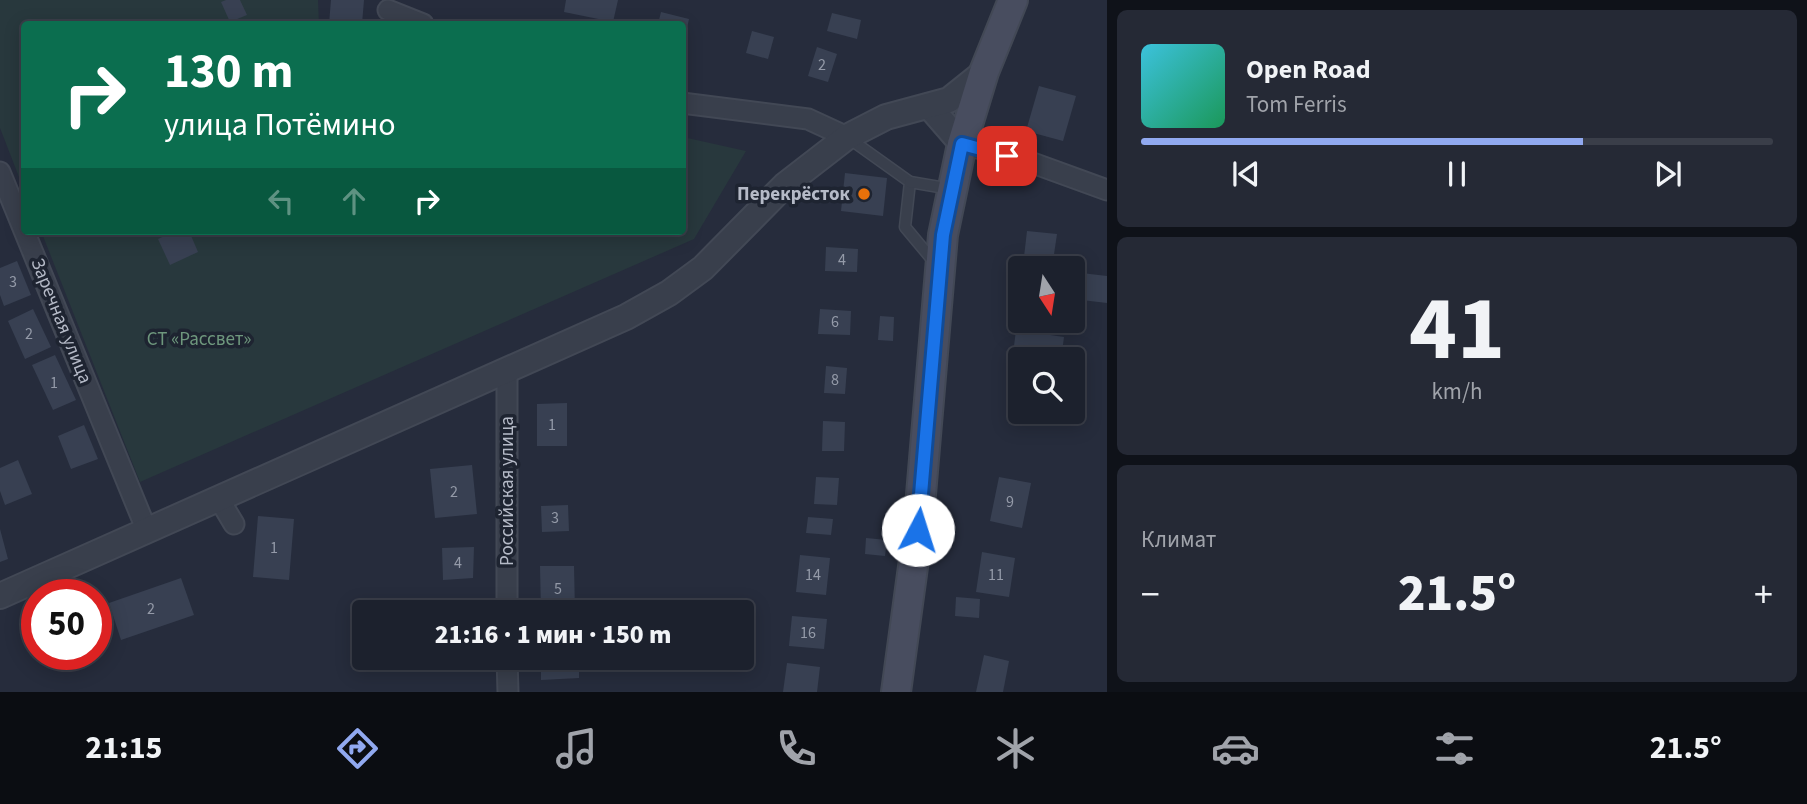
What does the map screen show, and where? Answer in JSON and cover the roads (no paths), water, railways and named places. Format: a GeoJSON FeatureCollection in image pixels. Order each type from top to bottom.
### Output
{"type":"FeatureCollection","features":[{"type":"Feature","properties":{"kind":"main road"},"geometry":{"type":"LineString","coordinates":[[896,692],[918,530],[939,269],[952,190],[962,144],[984,72],[1013,0]]}},
{"type":"Feature","properties":{"kind":"street"},"geometry":{"type":"LineString","coordinates":[[388,10],[416,21]]}},
{"type":"Feature","properties":{"kind":"street"},"geometry":{"type":"LineString","coordinates":[[0,596],[615,322],[669,293],[703,268],[785,185],[847,137],[886,117],[949,100],[984,72]]}},
{"type":"Feature","properties":{"kind":"street"},"geometry":{"type":"LineString","coordinates":[[686,103],[808,118],[847,137]]}},
{"type":"Feature","properties":{"kind":"street"},"geometry":{"type":"LineString","coordinates":[[929,106],[962,144],[1030,162],[1107,190]]}},
{"type":"Feature","properties":{"kind":"street","name":"Заречная улица"},"geometry":{"type":"LineString","coordinates":[[0,172],[21,223]]}},
{"type":"Feature","properties":{"kind":"street","name":"Заречная улица"},"geometry":{"type":"LineString","coordinates":[[26,235],[147,531]]}},
{"type":"Feature","properties":{"kind":"street","name":"Российская улица"},"geometry":{"type":"LineString","coordinates":[[507,370],[507,600]]}},
{"type":"Feature","properties":{"kind":"street"},"geometry":{"type":"LineString","coordinates":[[219,499],[234,524]]}},
{"type":"Feature","properties":{"kind":"street"},"geometry":{"type":"LineString","coordinates":[[508,670],[508,692]]}},
{"type":"Feature","properties":{"kind":"lane"},"geometry":{"type":"LineString","coordinates":[[847,137],[911,182],[952,190]]}},
{"type":"Feature","properties":{"kind":"lane"},"geometry":{"type":"LineString","coordinates":[[911,182],[905,227],[939,269]]}},
{"type":"Feature","properties":{"kind":"place","name":"Перекрёсток"},"geometry":{"type":"Point","coordinates":[864,194]}},
{"type":"Feature","properties":{"kind":"park label","name":"СТ «Рассвет»"},"geometry":{"type":"Point","coordinates":[199,339]}}]}
